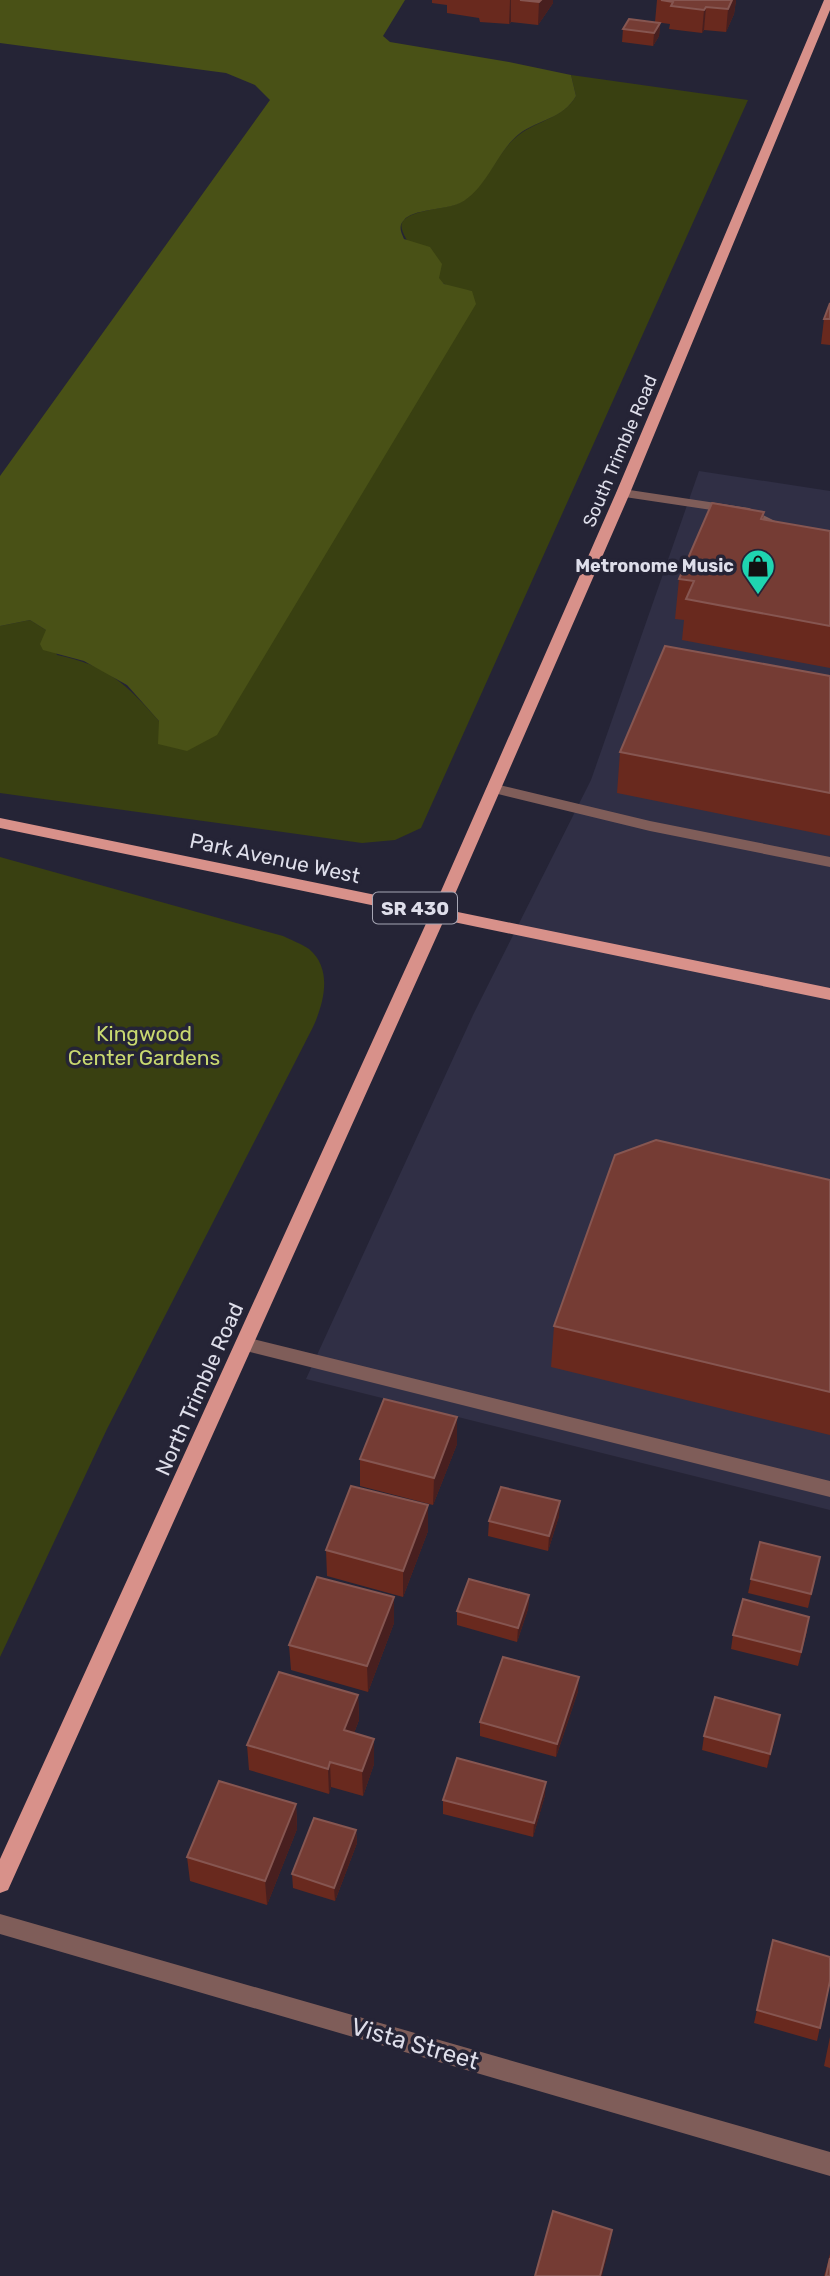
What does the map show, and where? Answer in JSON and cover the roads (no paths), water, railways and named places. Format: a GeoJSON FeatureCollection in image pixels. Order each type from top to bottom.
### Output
{"type":"FeatureCollection","features":[{"type":"Feature","properties":{"kind":"main road","name":"South Trimble Road"},"geometry":{"type":"LineString","coordinates":[[437,913],[495,789],[624,492],[829,0]]}},
{"type":"Feature","properties":{"kind":"main road","name":"Park Avenue West"},"geometry":{"type":"LineString","coordinates":[[0,823],[830,994]]}},
{"type":"Feature","properties":{"kind":"main road","name":"North Trimble Road"},"geometry":{"type":"LineString","coordinates":[[0,1884],[437,913]]}},
{"type":"Feature","properties":{"kind":"street"},"geometry":{"type":"LineString","coordinates":[[624,492],[749,512],[783,531],[830,538]]}},
{"type":"Feature","properties":{"kind":"street"},"geometry":{"type":"LineString","coordinates":[[495,789],[650,826],[830,862]]}},
{"type":"Feature","properties":{"kind":"street"},"geometry":{"type":"LineString","coordinates":[[245,1344],[830,1489]]}},
{"type":"Feature","properties":{"kind":"street","name":"Vista Street"},"geometry":{"type":"LineString","coordinates":[[0,1924],[830,2164]]}},
{"type":"Feature","properties":{"kind":"place","name":"Metronome Music"},"geometry":{"type":"Point","coordinates":[758,596]}},
{"type":"Feature","properties":{"kind":"park label","name":"Kingwood Center Gardens"},"geometry":{"type":"Point","coordinates":[144,1045]}}]}
